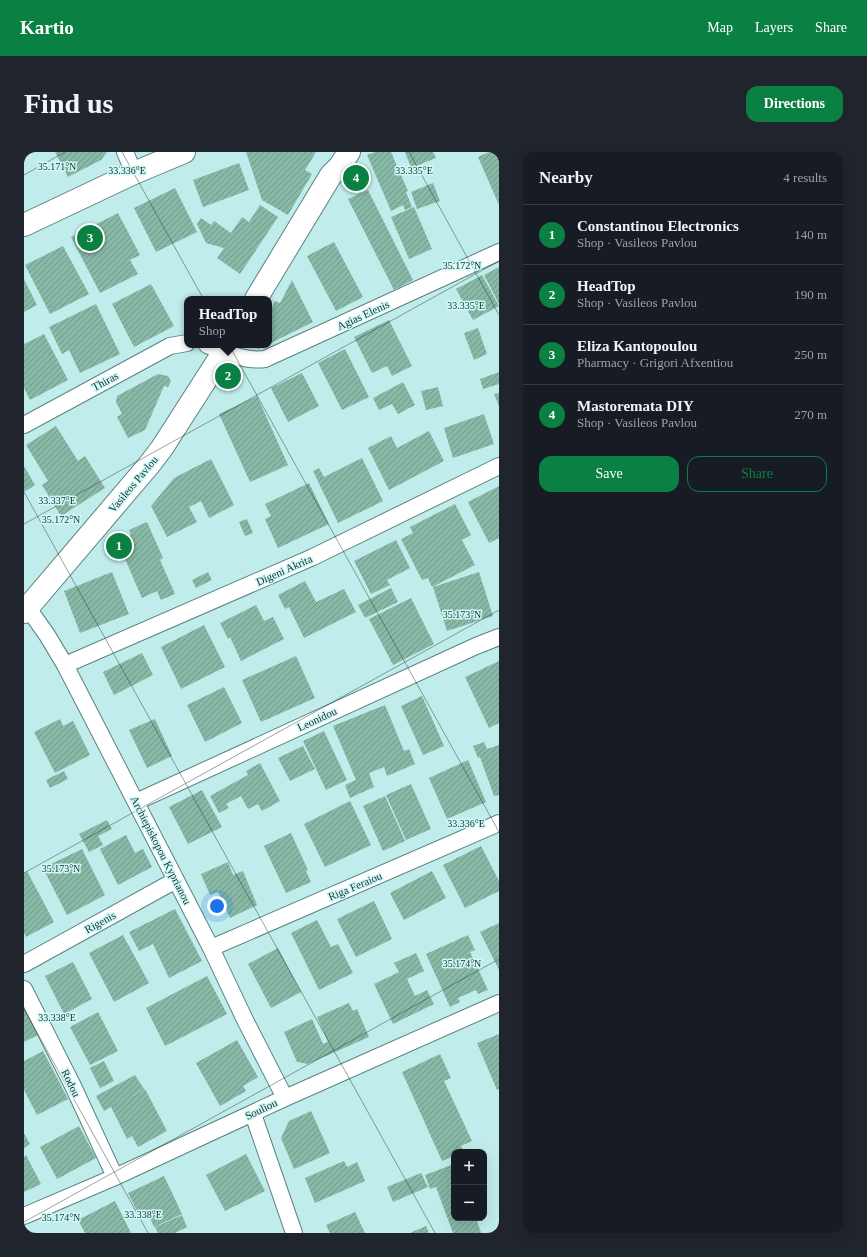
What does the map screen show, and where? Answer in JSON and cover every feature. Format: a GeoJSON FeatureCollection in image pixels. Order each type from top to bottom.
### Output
{"type":"FeatureCollection","features":[{"type":"Feature","properties":{"kind":"street"},"geometry":{"type":"LineString","coordinates":[[126,152],[134,173]]}},
{"type":"Feature","properties":{"kind":"street"},"geometry":{"type":"LineString","coordinates":[[24,225],[134,173],[184,152]]}},
{"type":"Feature","properties":{"kind":"street"},"geometry":{"type":"LineString","coordinates":[[331,175],[332,152]]}},
{"type":"Feature","properties":{"kind":"street"},"geometry":{"type":"LineString","coordinates":[[258,296],[331,175],[340,166],[350,152]]}},
{"type":"Feature","properties":{"kind":"street","name":"Agias Elenis"},"geometry":{"type":"LineString","coordinates":[[221,348],[247,359],[265,359],[499,252]]}},
{"type":"Feature","properties":{"kind":"street","name":"Thiras"},"geometry":{"type":"LineString","coordinates":[[24,425],[170,346],[184,344]]}},
{"type":"Feature","properties":{"kind":"street","name":"Vasileos Pavlou"},"geometry":{"type":"LineString","coordinates":[[26,610],[149,466],[162,448],[218,348]]}},
{"type":"Feature","properties":{"kind":"street","name":"Digeni Akrita"},"geometry":{"type":"LineString","coordinates":[[65,665],[312,558],[499,466]]}},
{"type":"Feature","properties":{"kind":"street","name":"Archiepiskopou Kyprianou"},"geometry":{"type":"LineString","coordinates":[[26,610],[47,635],[65,665],[211,948],[245,1020],[285,1098]]}},
{"type":"Feature","properties":{"kind":"street","name":"Leonidou"},"geometry":{"type":"LineString","coordinates":[[136,802],[476,646],[499,637]]}},
{"type":"Feature","properties":{"kind":"street","name":"Riga Feraiou"},"geometry":{"type":"LineString","coordinates":[[211,948],[499,823]]}},
{"type":"Feature","properties":{"kind":"street","name":"Rigenis"},"geometry":{"type":"LineString","coordinates":[[24,964],[176,880]]}},
{"type":"Feature","properties":{"kind":"street","name":"Rodou"},"geometry":{"type":"LineString","coordinates":[[24,989],[73,1086],[115,1177]]}},
{"type":"Feature","properties":{"kind":"street","name":"Souliou"},"geometry":{"type":"LineString","coordinates":[[24,1216],[115,1177],[285,1098],[499,1003]]}},
{"type":"Feature","properties":{"kind":"street"},"geometry":{"type":"LineString","coordinates":[[253,1114],[294,1233]]}},
{"type":"Feature","properties":{"kind":"building"},"geometry":{"type":"Polygon","coordinates":[[[55,152],[107,152],[101,160],[68,177],[55,152]]]}},
{"type":"Feature","properties":{"kind":"building"},"geometry":{"type":"Polygon","coordinates":[[[246,152],[316,152],[305,170],[312,174],[288,215],[262,200],[246,152]]]}},
{"type":"Feature","properties":{"kind":"building"},"geometry":{"type":"Polygon","coordinates":[[[375,152],[391,152],[408,191],[406,192],[412,207],[405,210],[403,205],[391,211],[367,155],[375,152]]]}},
{"type":"Feature","properties":{"kind":"building"},"geometry":{"type":"Polygon","coordinates":[[[405,152],[433,152],[436,158],[411,168],[405,152]]]}},
{"type":"Feature","properties":{"kind":"building"},"geometry":{"type":"Polygon","coordinates":[[[489,152],[499,152],[499,205],[478,157],[489,152]]]}},
{"type":"Feature","properties":{"kind":"building"},"geometry":{"type":"Polygon","coordinates":[[[239,163],[249,190],[203,207],[193,180],[239,163]]]}},
{"type":"Feature","properties":{"kind":"building"},"geometry":{"type":"Polygon","coordinates":[[[433,183],[440,201],[417,209],[411,192],[433,183]]]}},
{"type":"Feature","properties":{"kind":"building"},"geometry":{"type":"Polygon","coordinates":[[[175,188],[197,232],[156,252],[134,208],[175,188]]]}},
{"type":"Feature","properties":{"kind":"building"},"geometry":{"type":"Polygon","coordinates":[[[368,190],[413,280],[394,290],[348,199],[368,190]]]}},
{"type":"Feature","properties":{"kind":"building"},"geometry":{"type":"Polygon","coordinates":[[[260,205],[278,217],[240,274],[217,258],[224,248],[206,243],[197,224],[201,218],[211,225],[214,221],[231,233],[242,217],[249,222],[260,205]]]}},
{"type":"Feature","properties":{"kind":"building"},"geometry":{"type":"Polygon","coordinates":[[[414,207],[432,249],[409,259],[391,217],[414,207]]]}},
{"type":"Feature","properties":{"kind":"building"},"geometry":{"type":"Polygon","coordinates":[[[118,213],[140,255],[130,260],[138,274],[100,293],[71,237],[118,213]]]}},
{"type":"Feature","properties":{"kind":"building"},"geometry":{"type":"Polygon","coordinates":[[[334,242],[363,297],[336,311],[307,256],[334,242]]]}},
{"type":"Feature","properties":{"kind":"building"},"geometry":{"type":"Polygon","coordinates":[[[63,246],[89,294],[50,314],[25,265],[63,246]]]}},
{"type":"Feature","properties":{"kind":"building"},"geometry":{"type":"Polygon","coordinates":[[[499,267],[499,304],[484,275],[499,267]]]}},
{"type":"Feature","properties":{"kind":"building"},"geometry":{"type":"Polygon","coordinates":[[[482,275],[499,306],[473,320],[456,289],[482,275]]]}},
{"type":"Feature","properties":{"kind":"building"},"geometry":{"type":"Polygon","coordinates":[[[24,279],[37,305],[24,312],[24,279]]]}},
{"type":"Feature","properties":{"kind":"building"},"geometry":{"type":"Polygon","coordinates":[[[292,280],[313,322],[272,342],[272,307],[275,301],[280,303],[292,280]]]}},
{"type":"Feature","properties":{"kind":"building"},"geometry":{"type":"Polygon","coordinates":[[[151,284],[174,326],[134,347],[112,304],[151,284]]]}},
{"type":"Feature","properties":{"kind":"building"},"geometry":{"type":"Polygon","coordinates":[[[96,304],[120,354],[80,373],[69,350],[62,354],[49,327],[96,304]]]}},
{"type":"Feature","properties":{"kind":"building"},"geometry":{"type":"Polygon","coordinates":[[[389,320],[412,366],[392,376],[387,366],[372,373],[354,337],[389,320]]]}},
{"type":"Feature","properties":{"kind":"building"},"geometry":{"type":"Polygon","coordinates":[[[478,328],[487,354],[474,360],[464,333],[478,328]]]}},
{"type":"Feature","properties":{"kind":"building"},"geometry":{"type":"Polygon","coordinates":[[[44,334],[68,380],[30,400],[24,388],[24,344],[44,334]]]}},
{"type":"Feature","properties":{"kind":"building"},"geometry":{"type":"Polygon","coordinates":[[[345,349],[369,397],[342,410],[318,363],[345,349]]]}},
{"type":"Feature","properties":{"kind":"building"},"geometry":{"type":"Polygon","coordinates":[[[499,372],[499,384],[483,389],[480,379],[499,372]]]}},
{"type":"Feature","properties":{"kind":"building"},"geometry":{"type":"Polygon","coordinates":[[[302,373],[319,406],[288,422],[271,388],[302,373]]]}},
{"type":"Feature","properties":{"kind":"building"},"geometry":{"type":"Polygon","coordinates":[[[158,374],[168,376],[171,381],[168,387],[164,386],[145,430],[128,438],[117,417],[122,414],[116,402],[117,396],[158,374]]]}},
{"type":"Feature","properties":{"kind":"building"},"geometry":{"type":"Polygon","coordinates":[[[403,382],[415,405],[398,414],[392,404],[379,410],[373,398],[403,382]]]}},
{"type":"Feature","properties":{"kind":"building"},"geometry":{"type":"Polygon","coordinates":[[[438,387],[443,406],[426,410],[421,391],[438,387]]]}},
{"type":"Feature","properties":{"kind":"building"},"geometry":{"type":"Polygon","coordinates":[[[499,393],[499,406],[494,394],[499,393]]]}},
{"type":"Feature","properties":{"kind":"building"},"geometry":{"type":"Polygon","coordinates":[[[257,396],[288,465],[250,482],[219,414],[257,396]]]}},
{"type":"Feature","properties":{"kind":"building"},"geometry":{"type":"Polygon","coordinates":[[[484,414],[494,444],[453,458],[444,428],[484,414]]]}},
{"type":"Feature","properties":{"kind":"building"},"geometry":{"type":"Polygon","coordinates":[[[56,426],[78,461],[85,456],[105,488],[61,516],[42,485],[48,481],[26,445],[56,426]]]}},
{"type":"Feature","properties":{"kind":"building"},"geometry":{"type":"Polygon","coordinates":[[[429,431],[444,461],[389,490],[368,448],[391,436],[397,448],[429,431]]]}},
{"type":"Feature","properties":{"kind":"building"},"geometry":{"type":"Polygon","coordinates":[[[362,458],[383,501],[338,523],[313,471],[319,468],[324,477],[362,458]]]}},
{"type":"Feature","properties":{"kind":"building"},"geometry":{"type":"Polygon","coordinates":[[[211,459],[234,505],[209,518],[201,501],[189,507],[197,522],[167,537],[151,506],[174,478],[211,459]]]}},
{"type":"Feature","properties":{"kind":"building"},"geometry":{"type":"Polygon","coordinates":[[[24,466],[35,485],[24,492],[24,466]]]}},
{"type":"Feature","properties":{"kind":"building"},"geometry":{"type":"Polygon","coordinates":[[[309,483],[329,524],[278,548],[265,519],[271,516],[265,504],[309,483]]]}},
{"type":"Feature","properties":{"kind":"building"},"geometry":{"type":"Polygon","coordinates":[[[499,486],[499,538],[489,543],[468,502],[499,486]]]}},
{"type":"Feature","properties":{"kind":"building"},"geometry":{"type":"Polygon","coordinates":[[[455,504],[471,535],[462,540],[475,565],[432,587],[428,578],[422,580],[401,539],[413,533],[410,527],[455,504]]]}},
{"type":"Feature","properties":{"kind":"building"},"geometry":{"type":"Polygon","coordinates":[[[247,519],[253,533],[245,536],[239,522],[247,519]]]}},
{"type":"Feature","properties":{"kind":"building"},"geometry":{"type":"Polygon","coordinates":[[[147,522],[163,558],[160,560],[175,594],[161,600],[157,591],[142,598],[119,545],[126,542],[124,538],[131,535],[129,530],[147,522]]]}},
{"type":"Feature","properties":{"kind":"building"},"geometry":{"type":"Polygon","coordinates":[[[396,540],[410,568],[387,580],[390,585],[371,594],[354,561],[396,540]]]}},
{"type":"Feature","properties":{"kind":"building"},"geometry":{"type":"Polygon","coordinates":[[[112,572],[129,614],[80,633],[64,591],[112,572]]]}},
{"type":"Feature","properties":{"kind":"building"},"geometry":{"type":"Polygon","coordinates":[[[208,572],[212,580],[196,588],[192,580],[208,572]]]}},
{"type":"Feature","properties":{"kind":"building"},"geometry":{"type":"Polygon","coordinates":[[[479,572],[493,616],[447,631],[433,587],[479,572]]]}},
{"type":"Feature","properties":{"kind":"building"},"geometry":{"type":"Polygon","coordinates":[[[305,581],[316,602],[344,589],[356,612],[304,638],[289,607],[285,609],[278,595],[305,581]]]}},
{"type":"Feature","properties":{"kind":"building"},"geometry":{"type":"Polygon","coordinates":[[[391,588],[398,602],[365,618],[358,605],[391,588]]]}},
{"type":"Feature","properties":{"kind":"building"},"geometry":{"type":"Polygon","coordinates":[[[411,598],[434,644],[393,665],[369,619],[411,598]]]}},
{"type":"Feature","properties":{"kind":"building"},"geometry":{"type":"Polygon","coordinates":[[[256,605],[264,621],[273,617],[284,639],[241,661],[230,637],[228,639],[220,623],[256,605]]]}},
{"type":"Feature","properties":{"kind":"building"},"geometry":{"type":"Polygon","coordinates":[[[204,625],[225,667],[181,689],[161,647],[204,625]]]}},
{"type":"Feature","properties":{"kind":"building"},"geometry":{"type":"Polygon","coordinates":[[[142,653],[153,675],[114,695],[103,672],[142,653]]]}},
{"type":"Feature","properties":{"kind":"building"},"geometry":{"type":"Polygon","coordinates":[[[296,656],[315,698],[261,722],[242,680],[296,656]]]}},
{"type":"Feature","properties":{"kind":"building"},"geometry":{"type":"Polygon","coordinates":[[[499,661],[499,723],[489,728],[465,677],[499,661]]]}},
{"type":"Feature","properties":{"kind":"building"},"geometry":{"type":"Polygon","coordinates":[[[224,687],[242,723],[205,742],[187,705],[224,687]]]}},
{"type":"Feature","properties":{"kind":"building"},"geometry":{"type":"Polygon","coordinates":[[[422,696],[444,746],[423,755],[401,706],[422,696]]]}},
{"type":"Feature","properties":{"kind":"building"},"geometry":{"type":"Polygon","coordinates":[[[385,705],[404,751],[409,749],[415,764],[387,776],[384,767],[369,773],[374,787],[350,798],[345,785],[356,780],[333,726],[385,705]]]}},
{"type":"Feature","properties":{"kind":"building"},"geometry":{"type":"Polygon","coordinates":[[[60,719],[63,726],[73,721],[90,755],[55,773],[34,732],[60,719]]]}},
{"type":"Feature","properties":{"kind":"building"},"geometry":{"type":"Polygon","coordinates":[[[155,719],[172,756],[147,768],[129,730],[155,719]]]}},
{"type":"Feature","properties":{"kind":"building"},"geometry":{"type":"Polygon","coordinates":[[[324,731],[347,780],[326,790],[303,741],[324,731]]]}},
{"type":"Feature","properties":{"kind":"building"},"geometry":{"type":"Polygon","coordinates":[[[484,742],[487,749],[499,745],[499,795],[494,796],[480,757],[478,758],[473,746],[484,742]]]}},
{"type":"Feature","properties":{"kind":"building"},"geometry":{"type":"Polygon","coordinates":[[[303,746],[315,769],[290,781],[278,758],[303,746]]]}},
{"type":"Feature","properties":{"kind":"building"},"geometry":{"type":"Polygon","coordinates":[[[468,760],[486,802],[447,819],[429,778],[468,760]]]}},
{"type":"Feature","properties":{"kind":"building"},"geometry":{"type":"Polygon","coordinates":[[[260,763],[280,801],[262,811],[258,804],[248,809],[241,796],[226,804],[229,808],[219,813],[210,796],[248,775],[246,771],[260,763]]]}},
{"type":"Feature","properties":{"kind":"building"},"geometry":{"type":"Polygon","coordinates":[[[64,771],[68,779],[50,788],[46,780],[64,771]]]}},
{"type":"Feature","properties":{"kind":"building"},"geometry":{"type":"Polygon","coordinates":[[[411,784],[431,829],[406,840],[386,795],[411,784]]]}},
{"type":"Feature","properties":{"kind":"building"},"geometry":{"type":"Polygon","coordinates":[[[202,790],[222,827],[188,844],[169,807],[202,790]]]}},
{"type":"Feature","properties":{"kind":"building"},"geometry":{"type":"Polygon","coordinates":[[[385,796],[405,841],[383,851],[363,806],[385,796]]]}},
{"type":"Feature","properties":{"kind":"building"},"geometry":{"type":"Polygon","coordinates":[[[350,801],[371,845],[325,867],[304,824],[350,801]]]}},
{"type":"Feature","properties":{"kind":"building"},"geometry":{"type":"Polygon","coordinates":[[[107,820],[112,829],[98,836],[103,845],[89,852],[79,834],[107,820]]]}},
{"type":"Feature","properties":{"kind":"building"},"geometry":{"type":"Polygon","coordinates":[[[291,833],[308,870],[306,871],[311,882],[286,893],[264,846],[291,833]]]}},
{"type":"Feature","properties":{"kind":"building"},"geometry":{"type":"Polygon","coordinates":[[[126,835],[135,853],[143,849],[152,867],[118,885],[100,849],[126,835]]]}},
{"type":"Feature","properties":{"kind":"building"},"geometry":{"type":"Polygon","coordinates":[[[481,846],[499,881],[499,891],[465,908],[443,865],[481,846]]]}},
{"type":"Feature","properties":{"kind":"building"},"geometry":{"type":"Polygon","coordinates":[[[82,849],[105,895],[67,915],[43,868],[82,849]]]}},
{"type":"Feature","properties":{"kind":"building"},"geometry":{"type":"Polygon","coordinates":[[[228,862],[233,875],[243,871],[257,905],[230,918],[218,892],[210,895],[201,874],[228,862]]]}},
{"type":"Feature","properties":{"kind":"building"},"geometry":{"type":"Polygon","coordinates":[[[27,871],[54,922],[26,937],[24,933],[24,873],[27,871]]]}},
{"type":"Feature","properties":{"kind":"building"},"geometry":{"type":"Polygon","coordinates":[[[432,871],[446,898],[404,920],[390,893],[432,871]]]}},
{"type":"Feature","properties":{"kind":"building"},"geometry":{"type":"Polygon","coordinates":[[[374,901],[392,939],[356,957],[337,919],[374,901]]]}},
{"type":"Feature","properties":{"kind":"building"},"geometry":{"type":"Polygon","coordinates":[[[175,909],[202,961],[169,978],[153,944],[139,951],[129,932],[175,909]]]}},
{"type":"Feature","properties":{"kind":"building"},"geometry":{"type":"Polygon","coordinates":[[[317,920],[331,947],[338,944],[353,973],[319,990],[291,933],[317,920]]]}},
{"type":"Feature","properties":{"kind":"building"},"geometry":{"type":"Polygon","coordinates":[[[499,923],[499,970],[480,932],[499,923]]]}},
{"type":"Feature","properties":{"kind":"building"},"geometry":{"type":"Polygon","coordinates":[[[123,935],[149,983],[114,1002],[89,953],[123,935]]]}},
{"type":"Feature","properties":{"kind":"building"},"geometry":{"type":"Polygon","coordinates":[[[468,935],[475,950],[470,952],[488,990],[478,994],[476,990],[458,998],[460,1002],[450,1007],[426,954],[468,935]]]}},
{"type":"Feature","properties":{"kind":"building"},"geometry":{"type":"Polygon","coordinates":[[[278,948],[301,992],[271,1008],[248,964],[278,948]]]}},
{"type":"Feature","properties":{"kind":"building"},"geometry":{"type":"Polygon","coordinates":[[[416,953],[424,971],[407,979],[415,996],[427,990],[434,1004],[393,1024],[374,984],[399,972],[394,963],[416,953]]]}},
{"type":"Feature","properties":{"kind":"building"},"geometry":{"type":"Polygon","coordinates":[[[73,962],[92,999],[64,1014],[45,976],[73,962]]]}},
{"type":"Feature","properties":{"kind":"building"},"geometry":{"type":"Polygon","coordinates":[[[207,976],[227,1014],[165,1046],[146,1008],[207,976]]]}},
{"type":"Feature","properties":{"kind":"building"},"geometry":{"type":"Polygon","coordinates":[[[349,1003],[353,1011],[357,1009],[369,1037],[308,1064],[297,1062],[284,1032],[312,1019],[323,1044],[328,1042],[317,1017],[349,1003]]]}},
{"type":"Feature","properties":{"kind":"building"},"geometry":{"type":"Polygon","coordinates":[[[24,1008],[38,1035],[24,1042],[24,1008]]]}},
{"type":"Feature","properties":{"kind":"building"},"geometry":{"type":"Polygon","coordinates":[[[98,1012],[118,1051],[90,1065],[70,1027],[98,1012]]]}},
{"type":"Feature","properties":{"kind":"building"},"geometry":{"type":"Polygon","coordinates":[[[499,1034],[499,1089],[497,1090],[477,1043],[499,1034]]]}},
{"type":"Feature","properties":{"kind":"building"},"geometry":{"type":"Polygon","coordinates":[[[237,1040],[258,1077],[243,1086],[246,1091],[220,1106],[196,1063],[237,1040]]]}},
{"type":"Feature","properties":{"kind":"building"},"geometry":{"type":"Polygon","coordinates":[[[43,1051],[68,1099],[37,1115],[24,1090],[24,1061],[43,1051]]]}},
{"type":"Feature","properties":{"kind":"building"},"geometry":{"type":"Polygon","coordinates":[[[440,1054],[451,1078],[444,1081],[472,1141],[461,1146],[462,1149],[451,1149],[451,1157],[442,1161],[402,1072],[440,1054]]]}},
{"type":"Feature","properties":{"kind":"building"},"geometry":{"type":"Polygon","coordinates":[[[104,1061],[114,1081],[100,1088],[90,1068],[104,1061]]]}},
{"type":"Feature","properties":{"kind":"building"},"geometry":{"type":"Polygon","coordinates":[[[135,1075],[144,1089],[125,1100],[145,1089],[167,1131],[138,1147],[132,1136],[127,1139],[111,1107],[104,1111],[96,1096],[135,1075]]]}},
{"type":"Feature","properties":{"kind":"building"},"geometry":{"type":"Polygon","coordinates":[[[311,1111],[330,1153],[294,1169],[281,1138],[289,1121],[311,1111]]]}},
{"type":"Feature","properties":{"kind":"building"},"geometry":{"type":"Polygon","coordinates":[[[79,1126],[96,1158],[57,1179],[40,1147],[79,1126]]]}},
{"type":"Feature","properties":{"kind":"building"},"geometry":{"type":"Polygon","coordinates":[[[24,1133],[30,1144],[24,1148],[24,1133]]]}},
{"type":"Feature","properties":{"kind":"building"},"geometry":{"type":"Polygon","coordinates":[[[246,1154],[265,1191],[225,1211],[206,1175],[246,1154]]]}},
{"type":"Feature","properties":{"kind":"building"},"geometry":{"type":"Polygon","coordinates":[[[26,1155],[41,1184],[24,1192],[24,1157],[26,1155]]]}},
{"type":"Feature","properties":{"kind":"building"},"geometry":{"type":"Polygon","coordinates":[[[344,1161],[347,1167],[357,1162],[365,1181],[315,1203],[305,1178],[344,1161]]]}},
{"type":"Feature","properties":{"kind":"building"},"geometry":{"type":"Polygon","coordinates":[[[451,1165],[451,1221],[477,1221],[481,1233],[453,1233],[436,1187],[430,1189],[425,1175],[451,1165]]]}},
{"type":"Feature","properties":{"kind":"building"},"geometry":{"type":"Polygon","coordinates":[[[421,1173],[428,1187],[393,1202],[387,1187],[421,1173]]]}},
{"type":"Feature","properties":{"kind":"building"},"geometry":{"type":"Polygon","coordinates":[[[164,1176],[182,1214],[154,1227],[147,1211],[139,1215],[128,1193],[164,1176]]]}},
{"type":"Feature","properties":{"kind":"building"},"geometry":{"type":"Polygon","coordinates":[[[115,1201],[131,1233],[85,1233],[78,1220],[115,1201]]]}},
{"type":"Feature","properties":{"kind":"building"},"geometry":{"type":"Polygon","coordinates":[[[355,1212],[365,1233],[330,1233],[326,1225],[355,1212]]]}},
{"type":"Feature","properties":{"kind":"building"},"geometry":{"type":"Polygon","coordinates":[[[182,1215],[187,1227],[175,1233],[158,1233],[155,1227],[182,1215]]]}},
{"type":"Feature","properties":{"kind":"building"},"geometry":{"type":"Polygon","coordinates":[[[426,1226],[429,1233],[410,1233],[426,1226]]]}},
{"type":"Feature","properties":{"kind":"place","name":"Mastoremata DIY"},"geometry":{"type":"Point","coordinates":[356,178]}},
{"type":"Feature","properties":{"kind":"place","name":"Eliza Kantopoulou"},"geometry":{"type":"Point","coordinates":[90,238]}},
{"type":"Feature","properties":{"kind":"place","name":"HeadTop"},"geometry":{"type":"Point","coordinates":[228,376]}},
{"type":"Feature","properties":{"kind":"place","name":"Constantinou Electronics"},"geometry":{"type":"Point","coordinates":[119,546]}}]}
